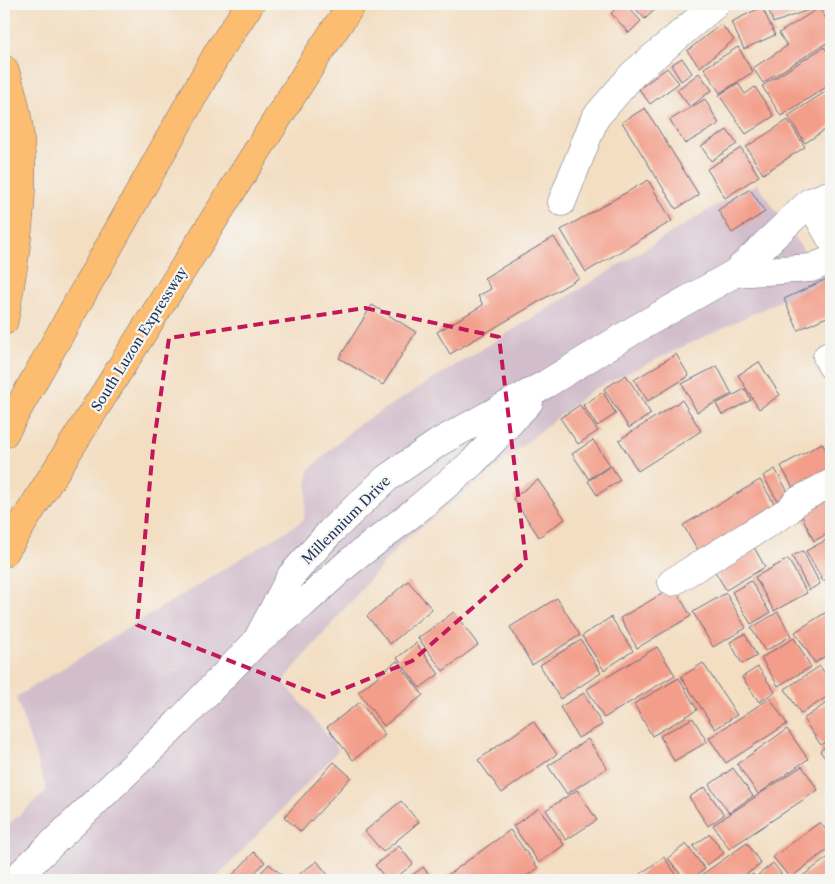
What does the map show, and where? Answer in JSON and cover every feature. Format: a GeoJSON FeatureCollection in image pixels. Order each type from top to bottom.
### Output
{"type":"FeatureCollection","features":[{"type":"Feature","properties":{"kind":"highway"},"geometry":{"type":"LineString","coordinates":[[4,434],[218,52],[250,4]]}},
{"type":"Feature","properties":{"kind":"highway","name":"South Luzon Expressway"},"geometry":{"type":"LineString","coordinates":[[4,553],[352,4]]}},
{"type":"Feature","properties":{"kind":"highway"},"geometry":{"type":"LineString","coordinates":[[4,69],[11,87],[21,147],[20,216],[4,321]]}},
{"type":"Feature","properties":{"kind":"street"},"geometry":{"type":"LineString","coordinates":[[562,202],[595,118],[633,74],[716,4]]}},
{"type":"Feature","properties":{"kind":"street"},"geometry":{"type":"LineString","coordinates":[[820,198],[831,239]]}},
{"type":"Feature","properties":{"kind":"street","name":"Millennium Drive"},"geometry":{"type":"LineString","coordinates":[[256,642],[291,576],[331,531],[387,478],[441,440],[546,384],[636,329],[734,273],[820,198]]}},
{"type":"Feature","properties":{"kind":"street","name":"Millennium Drive"},"geometry":{"type":"LineString","coordinates":[[734,273],[811,268],[831,260]]}},
{"type":"Feature","properties":{"kind":"street"},"geometry":{"type":"LineString","coordinates":[[831,355],[827,357],[831,365]]}},
{"type":"Feature","properties":{"kind":"street","name":"Millennium Drive"},"geometry":{"type":"LineString","coordinates":[[14,880],[178,723],[256,642],[303,604],[348,563],[414,512],[473,462],[546,384]]}},
{"type":"Feature","properties":{"kind":"street"},"geometry":{"type":"LineString","coordinates":[[672,582],[788,510],[797,501],[831,483]]}},
{"type":"Feature","properties":{"kind":"highlighted area"},"geometry":{"type":"Polygon","coordinates":[[[365,308],[499,337],[526,561],[412,661],[324,697],[137,625],[153,448],[169,338],[365,308]]]}},
{"type":"Feature","properties":{"kind":"shaded area"},"geometry":{"type":"Polygon","coordinates":[[[757,184],[824,280],[592,390],[402,542],[283,681],[339,750],[214,880],[4,880],[4,828],[47,791],[16,697],[304,520],[309,470],[355,427],[715,206],[757,184]]]}},
{"type":"Feature","properties":{"kind":"building"},"geometry":{"type":"Polygon","coordinates":[[[621,4],[625,4],[641,21],[629,33],[611,13],[621,4]]]}},
{"type":"Feature","properties":{"kind":"building"},"geometry":{"type":"Polygon","coordinates":[[[631,4],[661,4],[645,19],[631,4]]]}},
{"type":"Feature","properties":{"kind":"building"},"geometry":{"type":"Polygon","coordinates":[[[767,4],[824,4],[773,23],[767,4]]]}},
{"type":"Feature","properties":{"kind":"building"},"geometry":{"type":"Polygon","coordinates":[[[762,7],[775,35],[744,49],[731,22],[762,7]]]}},
{"type":"Feature","properties":{"kind":"building"},"geometry":{"type":"Polygon","coordinates":[[[819,8],[831,26],[831,40],[763,83],[753,68],[787,46],[779,33],[819,8]]]}},
{"type":"Feature","properties":{"kind":"building"},"geometry":{"type":"Polygon","coordinates":[[[721,24],[734,40],[700,67],[687,51],[721,24]]]}},
{"type":"Feature","properties":{"kind":"building"},"geometry":{"type":"Polygon","coordinates":[[[738,47],[753,72],[720,93],[704,68],[738,47]]]}},
{"type":"Feature","properties":{"kind":"building"},"geometry":{"type":"Polygon","coordinates":[[[824,47],[831,57],[831,84],[781,116],[762,86],[824,47]]]}},
{"type":"Feature","properties":{"kind":"building"},"geometry":{"type":"Polygon","coordinates":[[[682,58],[692,73],[681,81],[671,65],[682,58]]]}},
{"type":"Feature","properties":{"kind":"building"},"geometry":{"type":"Polygon","coordinates":[[[667,68],[679,83],[650,104],[639,89],[667,68]]]}},
{"type":"Feature","properties":{"kind":"building"},"geometry":{"type":"Polygon","coordinates":[[[699,73],[712,90],[690,107],[677,90],[699,73]]]}},
{"type":"Feature","properties":{"kind":"building"},"geometry":{"type":"Polygon","coordinates":[[[738,83],[745,94],[755,87],[774,116],[746,134],[719,95],[738,83]]]}},
{"type":"Feature","properties":{"kind":"building"},"geometry":{"type":"Polygon","coordinates":[[[831,88],[831,126],[805,143],[788,116],[831,88]]]}},
{"type":"Feature","properties":{"kind":"building"},"geometry":{"type":"Polygon","coordinates":[[[705,99],[719,124],[685,144],[670,120],[705,99]]]}},
{"type":"Feature","properties":{"kind":"building"},"geometry":{"type":"Polygon","coordinates":[[[645,108],[699,195],[676,209],[622,122],[645,108]]]}},
{"type":"Feature","properties":{"kind":"building"},"geometry":{"type":"Polygon","coordinates":[[[788,120],[805,147],[763,174],[746,147],[788,120]]]}},
{"type":"Feature","properties":{"kind":"building"},"geometry":{"type":"Polygon","coordinates":[[[727,130],[737,144],[711,161],[701,146],[727,130]]]}},
{"type":"Feature","properties":{"kind":"building"},"geometry":{"type":"Polygon","coordinates":[[[741,148],[759,176],[725,198],[707,169],[741,148]]]}},
{"type":"Feature","properties":{"kind":"building"},"geometry":{"type":"Polygon","coordinates":[[[648,180],[672,221],[586,272],[561,230],[648,180]]]}},
{"type":"Feature","properties":{"kind":"building"},"geometry":{"type":"Polygon","coordinates":[[[750,189],[765,212],[732,233],[718,210],[750,189]]]}},
{"type":"Feature","properties":{"kind":"building"},"geometry":{"type":"Polygon","coordinates":[[[554,237],[579,278],[450,354],[437,332],[483,305],[478,296],[491,289],[484,278],[554,237]]]}},
{"type":"Feature","properties":{"kind":"building"},"geometry":{"type":"Polygon","coordinates":[[[831,277],[831,315],[798,330],[784,299],[831,277]]]}},
{"type":"Feature","properties":{"kind":"building"},"geometry":{"type":"Polygon","coordinates":[[[372,305],[416,332],[383,385],[339,358],[372,305]]]}},
{"type":"Feature","properties":{"kind":"building"},"geometry":{"type":"Polygon","coordinates":[[[676,354],[689,376],[648,401],[634,380],[676,354]]]}},
{"type":"Feature","properties":{"kind":"building"},"geometry":{"type":"Polygon","coordinates":[[[759,362],[780,395],[759,409],[738,375],[759,362]]]}},
{"type":"Feature","properties":{"kind":"building"},"geometry":{"type":"Polygon","coordinates":[[[717,366],[732,394],[697,412],[682,384],[717,366]]]}},
{"type":"Feature","properties":{"kind":"building"},"geometry":{"type":"Polygon","coordinates":[[[626,375],[651,414],[629,428],[604,389],[626,375]]]}},
{"type":"Feature","properties":{"kind":"building"},"geometry":{"type":"Polygon","coordinates":[[[745,389],[751,400],[722,415],[716,404],[745,389]]]}},
{"type":"Feature","properties":{"kind":"building"},"geometry":{"type":"Polygon","coordinates":[[[603,392],[616,414],[597,426],[583,405],[603,392]]]}},
{"type":"Feature","properties":{"kind":"building"},"geometry":{"type":"Polygon","coordinates":[[[682,400],[701,431],[638,471],[619,440],[682,400]]]}},
{"type":"Feature","properties":{"kind":"building"},"geometry":{"type":"Polygon","coordinates":[[[580,405],[598,431],[578,444],[560,418],[580,405]]]}},
{"type":"Feature","properties":{"kind":"building"},"geometry":{"type":"Polygon","coordinates":[[[831,438],[831,450],[826,441],[831,438]]]}},
{"type":"Feature","properties":{"kind":"building"},"geometry":{"type":"Polygon","coordinates":[[[593,440],[610,465],[589,479],[572,454],[593,440]]]}},
{"type":"Feature","properties":{"kind":"building"},"geometry":{"type":"Polygon","coordinates":[[[822,443],[831,460],[831,476],[797,495],[781,466],[822,443]]]}},
{"type":"Feature","properties":{"kind":"building"},"geometry":{"type":"Polygon","coordinates":[[[611,466],[620,480],[597,495],[588,481],[611,466]]]}},
{"type":"Feature","properties":{"kind":"building"},"geometry":{"type":"Polygon","coordinates":[[[775,469],[792,499],[780,505],[763,476],[775,469]]]}},
{"type":"Feature","properties":{"kind":"building"},"geometry":{"type":"Polygon","coordinates":[[[538,480],[565,519],[539,537],[513,498],[538,480]]]}},
{"type":"Feature","properties":{"kind":"building"},"geometry":{"type":"Polygon","coordinates":[[[760,480],[779,512],[702,557],[683,525],[760,480]]]}},
{"type":"Feature","properties":{"kind":"building"},"geometry":{"type":"Polygon","coordinates":[[[831,487],[831,532],[814,541],[796,504],[831,487]]]}},
{"type":"Feature","properties":{"kind":"building"},"geometry":{"type":"Polygon","coordinates":[[[831,537],[831,577],[823,581],[806,551],[831,537]]]}},
{"type":"Feature","properties":{"kind":"building"},"geometry":{"type":"Polygon","coordinates":[[[750,540],[765,567],[726,590],[710,563],[750,540]]]}},
{"type":"Feature","properties":{"kind":"building"},"geometry":{"type":"Polygon","coordinates":[[[803,551],[820,584],[809,590],[792,556],[803,551]]]}},
{"type":"Feature","properties":{"kind":"building"},"geometry":{"type":"Polygon","coordinates":[[[788,559],[807,593],[774,611],[755,577],[788,559]]]}},
{"type":"Feature","properties":{"kind":"building"},"geometry":{"type":"Polygon","coordinates":[[[408,581],[432,609],[390,644],[367,616],[408,581]]]}},
{"type":"Feature","properties":{"kind":"building"},"geometry":{"type":"Polygon","coordinates":[[[751,581],[770,613],[751,624],[732,592],[751,581]]]}},
{"type":"Feature","properties":{"kind":"building"},"geometry":{"type":"Polygon","coordinates":[[[674,587],[691,616],[637,648],[620,618],[674,587]]]}},
{"type":"Feature","properties":{"kind":"building"},"geometry":{"type":"Polygon","coordinates":[[[726,593],[746,628],[713,647],[693,612],[726,593]]]}},
{"type":"Feature","properties":{"kind":"building"},"geometry":{"type":"Polygon","coordinates":[[[557,598],[580,635],[532,665],[510,627],[557,598]]]}},
{"type":"Feature","properties":{"kind":"building"},"geometry":{"type":"Polygon","coordinates":[[[831,609],[831,652],[815,663],[795,632],[831,609]]]}},
{"type":"Feature","properties":{"kind":"building"},"geometry":{"type":"Polygon","coordinates":[[[454,612],[478,645],[443,671],[418,638],[454,612]]]}},
{"type":"Feature","properties":{"kind":"building"},"geometry":{"type":"Polygon","coordinates":[[[778,612],[791,636],[765,651],[751,628],[778,612]]]}},
{"type":"Feature","properties":{"kind":"building"},"geometry":{"type":"Polygon","coordinates":[[[611,617],[633,651],[604,670],[582,636],[611,617]]]}},
{"type":"Feature","properties":{"kind":"building"},"geometry":{"type":"Polygon","coordinates":[[[745,634],[757,656],[742,664],[730,642],[745,634]]]}},
{"type":"Feature","properties":{"kind":"building"},"geometry":{"type":"Polygon","coordinates":[[[794,638],[811,667],[778,686],[761,658],[794,638]]]}},
{"type":"Feature","properties":{"kind":"building"},"geometry":{"type":"Polygon","coordinates":[[[581,640],[601,673],[560,699],[540,665],[581,640]]]}},
{"type":"Feature","properties":{"kind":"building"},"geometry":{"type":"Polygon","coordinates":[[[416,643],[439,674],[420,688],[397,658],[416,643]]]}},
{"type":"Feature","properties":{"kind":"building"},"geometry":{"type":"Polygon","coordinates":[[[657,647],[675,675],[604,718],[587,689],[657,647]]]}},
{"type":"Feature","properties":{"kind":"building"},"geometry":{"type":"Polygon","coordinates":[[[397,661],[423,695],[384,726],[358,692],[397,661]]]}},
{"type":"Feature","properties":{"kind":"building"},"geometry":{"type":"Polygon","coordinates":[[[703,663],[737,715],[715,729],[681,677],[703,663]]]}},
{"type":"Feature","properties":{"kind":"building"},"geometry":{"type":"Polygon","coordinates":[[[820,666],[831,683],[831,694],[801,714],[785,689],[820,666]]]}},
{"type":"Feature","properties":{"kind":"building"},"geometry":{"type":"Polygon","coordinates":[[[758,667],[775,692],[759,702],[742,677],[758,667]]]}},
{"type":"Feature","properties":{"kind":"building"},"geometry":{"type":"Polygon","coordinates":[[[679,678],[697,710],[652,736],[634,704],[679,678]]]}},
{"type":"Feature","properties":{"kind":"building"},"geometry":{"type":"Polygon","coordinates":[[[584,693],[602,725],[578,738],[560,707],[584,693]]]}},
{"type":"Feature","properties":{"kind":"building"},"geometry":{"type":"Polygon","coordinates":[[[770,698],[787,724],[726,763],[709,738],[770,698]]]}},
{"type":"Feature","properties":{"kind":"building"},"geometry":{"type":"Polygon","coordinates":[[[831,700],[831,738],[821,745],[803,719],[831,700]]]}},
{"type":"Feature","properties":{"kind":"building"},"geometry":{"type":"Polygon","coordinates":[[[360,702],[385,735],[353,760],[327,727],[360,702]]]}},
{"type":"Feature","properties":{"kind":"building"},"geometry":{"type":"Polygon","coordinates":[[[693,718],[707,742],[674,761],[660,736],[693,718]]]}},
{"type":"Feature","properties":{"kind":"building"},"geometry":{"type":"Polygon","coordinates":[[[533,721],[557,754],[502,793],[478,760],[533,721]]]}},
{"type":"Feature","properties":{"kind":"building"},"geometry":{"type":"Polygon","coordinates":[[[787,729],[808,759],[758,794],[737,764],[787,729]]]}},
{"type":"Feature","properties":{"kind":"building"},"geometry":{"type":"Polygon","coordinates":[[[588,739],[607,768],[567,794],[548,766],[588,739]]]}},
{"type":"Feature","properties":{"kind":"building"},"geometry":{"type":"Polygon","coordinates":[[[831,742],[831,767],[820,751],[831,742]]]}},
{"type":"Feature","properties":{"kind":"building"},"geometry":{"type":"Polygon","coordinates":[[[334,762],[351,777],[301,832],[284,817],[334,762]]]}},
{"type":"Feature","properties":{"kind":"building"},"geometry":{"type":"Polygon","coordinates":[[[802,766],[818,790],[729,849],[713,825],[802,766]]]}},
{"type":"Feature","properties":{"kind":"building"},"geometry":{"type":"Polygon","coordinates":[[[733,768],[753,796],[729,813],[709,785],[733,768]]]}},
{"type":"Feature","properties":{"kind":"building"},"geometry":{"type":"Polygon","coordinates":[[[705,787],[724,815],[708,826],[689,797],[705,787]]]}},
{"type":"Feature","properties":{"kind":"building"},"geometry":{"type":"Polygon","coordinates":[[[577,790],[597,820],[566,840],[546,810],[577,790]]]}},
{"type":"Feature","properties":{"kind":"building"},"geometry":{"type":"Polygon","coordinates":[[[401,801],[419,822],[383,852],[365,831],[401,801]]]}},
{"type":"Feature","properties":{"kind":"building"},"geometry":{"type":"Polygon","coordinates":[[[539,808],[564,845],[539,863],[513,826],[539,808]]]}},
{"type":"Feature","properties":{"kind":"building"},"geometry":{"type":"Polygon","coordinates":[[[820,822],[831,837],[831,847],[790,878],[773,857],[820,822]]]}},
{"type":"Feature","properties":{"kind":"building"},"geometry":{"type":"Polygon","coordinates":[[[510,830],[538,868],[521,880],[441,880],[510,830]]]}},
{"type":"Feature","properties":{"kind":"building"},"geometry":{"type":"Polygon","coordinates":[[[710,834],[724,853],[707,865],[693,846],[710,834]]]}},
{"type":"Feature","properties":{"kind":"building"},"geometry":{"type":"Polygon","coordinates":[[[747,843],[761,864],[738,880],[694,880],[747,843]]]}},
{"type":"Feature","properties":{"kind":"building"},"geometry":{"type":"Polygon","coordinates":[[[686,844],[705,869],[690,880],[685,880],[668,858],[686,844]]]}},
{"type":"Feature","properties":{"kind":"building"},"geometry":{"type":"Polygon","coordinates":[[[399,846],[413,864],[393,880],[387,880],[375,865],[399,846]]]}},
{"type":"Feature","properties":{"kind":"building"},"geometry":{"type":"Polygon","coordinates":[[[254,852],[265,862],[248,880],[229,879],[254,852]]]}},
{"type":"Feature","properties":{"kind":"building"},"geometry":{"type":"Polygon","coordinates":[[[831,855],[831,880],[797,880],[831,855]]]}},
{"type":"Feature","properties":{"kind":"building"},"geometry":{"type":"Polygon","coordinates":[[[664,857],[680,880],[632,880],[664,857]]]}},
{"type":"Feature","properties":{"kind":"building"},"geometry":{"type":"Polygon","coordinates":[[[317,861],[332,880],[291,880],[317,861]]]}},
{"type":"Feature","properties":{"kind":"building"},"geometry":{"type":"Polygon","coordinates":[[[773,863],[786,880],[762,880],[758,875],[773,863]]]}},
{"type":"Feature","properties":{"kind":"building"},"geometry":{"type":"Polygon","coordinates":[[[269,864],[282,875],[277,880],[254,880],[269,864]]]}},
{"type":"Feature","properties":{"kind":"building"},"geometry":{"type":"Polygon","coordinates":[[[423,867],[433,880],[406,880],[423,867]]]}},
{"type":"Feature","properties":{"kind":"building"},"geometry":{"type":"Polygon","coordinates":[[[753,874],[758,880],[744,880],[753,874]]]}}]}
